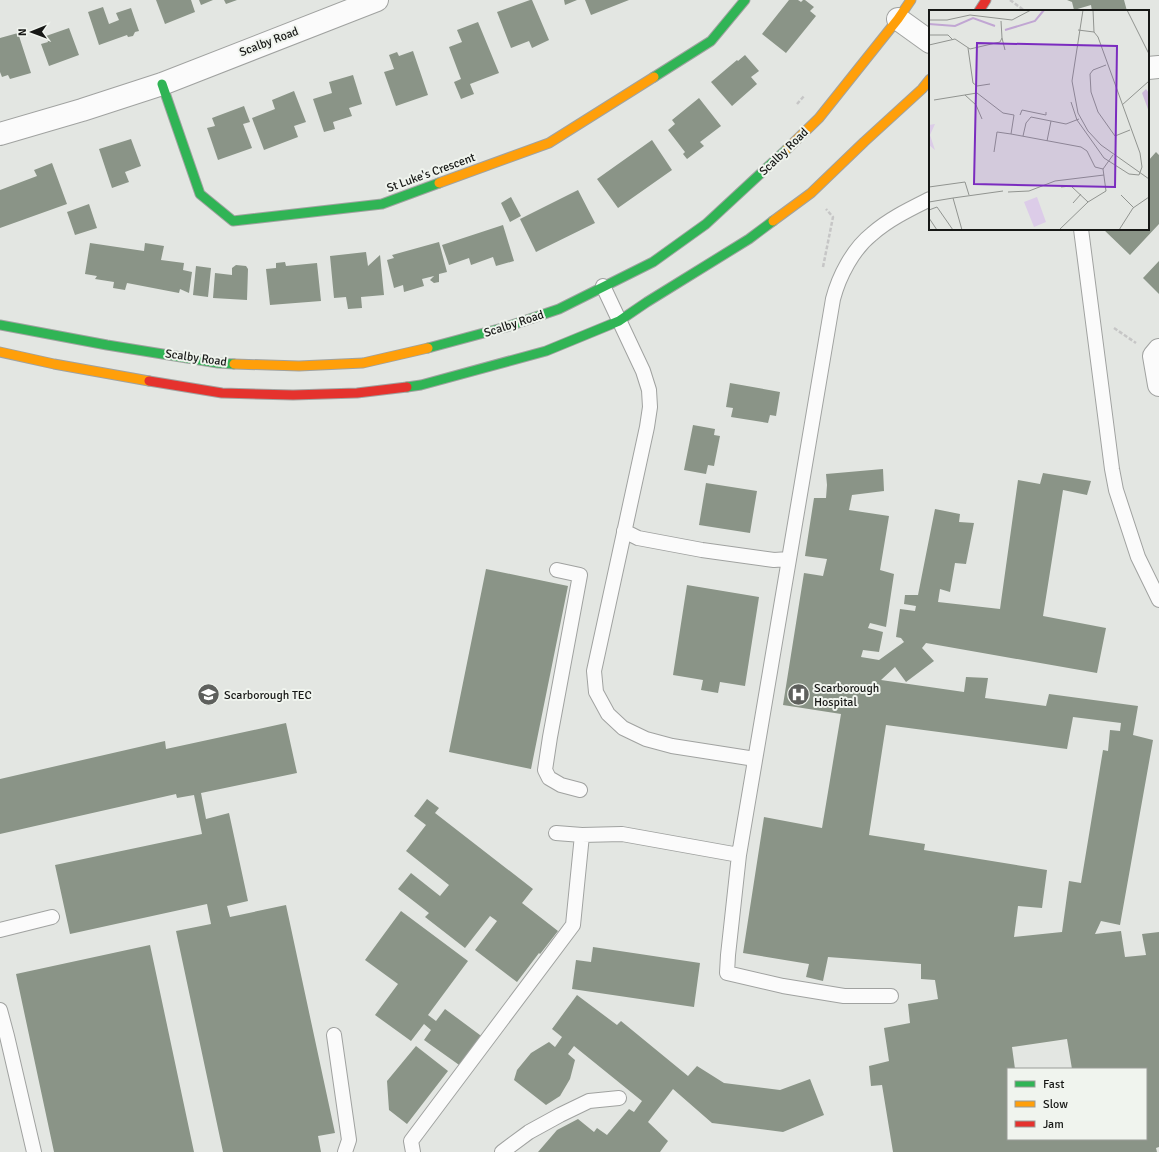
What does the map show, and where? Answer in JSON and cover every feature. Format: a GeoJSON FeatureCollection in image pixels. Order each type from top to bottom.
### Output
{"type":"FeatureCollection","features":[{"type":"Feature","properties":{"kind":"main road","name":"St Luke's Crescent"},"geometry":{"type":"LineString","coordinates":[[162,84],[200,194],[233,221],[382,204],[549,143],[711,41],[745,0]]}},
{"type":"Feature","properties":{"kind":"main road","name":"Scalby Road"},"geometry":{"type":"LineString","coordinates":[[0,325],[218,363],[299,366],[363,363],[452,342],[506,327],[559,309],[653,262],[706,224],[819,118],[898,19],[911,0]]}},
{"type":"Feature","properties":{"kind":"main road"},"geometry":{"type":"LineString","coordinates":[[980,10],[986,0]]}},
{"type":"Feature","properties":{"kind":"main road"},"geometry":{"type":"LineString","coordinates":[[0,352],[61,366],[222,393],[293,395],[357,393],[421,385],[546,351],[619,321],[749,239],[811,193],[922,89],[929,80]]}},
{"type":"Feature","properties":{"kind":"street","name":"Scalby Road"},"geometry":{"type":"LineString","coordinates":[[0,134],[82,110],[162,84],[377,0]]}},
{"type":"Feature","properties":{"kind":"street"},"geometry":{"type":"LineString","coordinates":[[898,19],[929,41]]}},
{"type":"Feature","properties":{"kind":"street"},"geometry":{"type":"LineString","coordinates":[[1149,68],[1159,67]]}},
{"type":"Feature","properties":{"kind":"street"},"geometry":{"type":"LineString","coordinates":[[1157,353],[1159,385]]}},
{"type":"Feature","properties":{"kind":"lane"},"geometry":{"type":"LineString","coordinates":[[891,996],[844,996],[783,986],[727,973],[739,855],[833,299],[837,284],[852,258],[859,247],[871,234],[911,208],[929,199]]}},
{"type":"Feature","properties":{"kind":"lane"},"geometry":{"type":"LineString","coordinates":[[1081,230],[1116,490],[1138,556],[1159,600]]}},
{"type":"Feature","properties":{"kind":"lane"},"geometry":{"type":"LineString","coordinates":[[603,286],[643,371],[649,390],[650,407],[647,427],[594,671],[596,692],[608,714],[624,728],[646,739],[672,746],[755,759]]}},
{"type":"Feature","properties":{"kind":"lane"},"geometry":{"type":"LineString","coordinates":[[624,531],[638,538],[702,550],[774,560],[789,559]]}},
{"type":"Feature","properties":{"kind":"lane"},"geometry":{"type":"LineString","coordinates":[[557,570],[580,574],[545,770],[549,778],[561,785],[580,790]]}},
{"type":"Feature","properties":{"kind":"lane"},"geometry":{"type":"LineString","coordinates":[[556,833],[582,835],[622,834],[739,855]]}},
{"type":"Feature","properties":{"kind":"lane"},"geometry":{"type":"LineString","coordinates":[[413,1152],[411,1141],[573,925],[582,835]]}},
{"type":"Feature","properties":{"kind":"lane"},"geometry":{"type":"LineString","coordinates":[[0,930],[52,917]]}},
{"type":"Feature","properties":{"kind":"lane"},"geometry":{"type":"LineString","coordinates":[[0,1010],[34,1152]]}},
{"type":"Feature","properties":{"kind":"lane"},"geometry":{"type":"LineString","coordinates":[[334,1035],[349,1140],[345,1152]]}},
{"type":"Feature","properties":{"kind":"lane"},"geometry":{"type":"LineString","coordinates":[[502,1152],[529,1132],[589,1101],[619,1098]]}},
{"type":"Feature","properties":{"kind":"path"},"geometry":{"type":"LineString","coordinates":[[1010,0],[1023,10]]}},
{"type":"Feature","properties":{"kind":"path"},"geometry":{"type":"LineString","coordinates":[[793,108],[809,91]]}},
{"type":"Feature","properties":{"kind":"path"},"geometry":{"type":"LineString","coordinates":[[1094,328],[1111,326],[1157,353]]}},
{"type":"Feature","properties":{"kind":"building"},"geometry":{"type":"Polygon","coordinates":[[[156,0],[191,0],[195,12],[165,24],[156,0]]]}},
{"type":"Feature","properties":{"kind":"building"},"geometry":{"type":"Polygon","coordinates":[[[199,0],[213,0],[201,5],[199,0]]]}},
{"type":"Feature","properties":{"kind":"building"},"geometry":{"type":"Polygon","coordinates":[[[224,0],[237,0],[226,4],[224,0]]]}},
{"type":"Feature","properties":{"kind":"building"},"geometry":{"type":"Polygon","coordinates":[[[532,0],[549,40],[532,48],[529,41],[511,48],[497,12],[532,0]]]}},
{"type":"Feature","properties":{"kind":"building"},"geometry":{"type":"Polygon","coordinates":[[[564,0],[577,0],[565,5],[564,0]]]}},
{"type":"Feature","properties":{"kind":"building"},"geometry":{"type":"Polygon","coordinates":[[[585,0],[629,0],[591,15],[585,0]]]}},
{"type":"Feature","properties":{"kind":"building"},"geometry":{"type":"Polygon","coordinates":[[[789,0],[798,0],[801,2],[805,0],[814,7],[810,11],[816,16],[786,53],[762,34],[789,0]]]}},
{"type":"Feature","properties":{"kind":"building"},"geometry":{"type":"Polygon","coordinates":[[[1067,0],[1124,0],[1127,10],[1092,10],[1091,5],[1074,10],[1072,2],[1067,0]]]}},
{"type":"Feature","properties":{"kind":"building"},"geometry":{"type":"Polygon","coordinates":[[[103,7],[109,24],[119,20],[116,13],[131,8],[139,31],[135,32],[133,36],[128,37],[127,35],[99,45],[88,12],[103,7]]]}},
{"type":"Feature","properties":{"kind":"building"},"geometry":{"type":"Polygon","coordinates":[[[478,22],[499,73],[470,84],[474,94],[461,99],[454,82],[461,79],[449,47],[462,42],[457,30],[478,22]]]}},
{"type":"Feature","properties":{"kind":"building"},"geometry":{"type":"Polygon","coordinates":[[[69,28],[79,55],[49,66],[41,44],[48,42],[46,36],[69,28]]]}},
{"type":"Feature","properties":{"kind":"building"},"geometry":{"type":"Polygon","coordinates":[[[18,33],[31,73],[10,79],[8,75],[2,77],[0,72],[0,38],[18,33]]]}},
{"type":"Feature","properties":{"kind":"building"},"geometry":{"type":"Polygon","coordinates":[[[413,51],[428,95],[396,106],[384,72],[394,69],[389,55],[397,52],[399,56],[413,51]]]}},
{"type":"Feature","properties":{"kind":"building"},"geometry":{"type":"Polygon","coordinates":[[[745,55],[759,71],[751,77],[757,84],[732,106],[711,82],[745,55]]]}},
{"type":"Feature","properties":{"kind":"building"},"geometry":{"type":"Polygon","coordinates":[[[353,75],[362,104],[349,108],[352,116],[333,122],[335,129],[324,132],[313,99],[332,93],[329,82],[353,75]]]}},
{"type":"Feature","properties":{"kind":"building"},"geometry":{"type":"Polygon","coordinates":[[[294,91],[306,122],[294,126],[298,137],[264,150],[252,118],[275,109],[272,100],[294,91]]]}},
{"type":"Feature","properties":{"kind":"building"},"geometry":{"type":"Polygon","coordinates":[[[699,98],[721,126],[700,142],[704,146],[687,159],[683,154],[685,152],[668,130],[675,124],[672,120],[699,98]]]}},
{"type":"Feature","properties":{"kind":"building"},"geometry":{"type":"Polygon","coordinates":[[[244,106],[250,122],[243,124],[252,148],[218,160],[207,128],[215,126],[212,118],[244,106]]]}},
{"type":"Feature","properties":{"kind":"building"},"geometry":{"type":"Polygon","coordinates":[[[131,139],[141,166],[125,172],[129,182],[112,188],[99,149],[131,139]]]}},
{"type":"Feature","properties":{"kind":"building"},"geometry":{"type":"Polygon","coordinates":[[[652,140],[672,170],[618,208],[597,179],[652,140]]]}},
{"type":"Feature","properties":{"kind":"building"},"geometry":{"type":"Polygon","coordinates":[[[1156,152],[1159,155],[1159,224],[1130,255],[1104,230],[1149,230],[1149,160],[1156,152]]]}},
{"type":"Feature","properties":{"kind":"building"},"geometry":{"type":"Polygon","coordinates":[[[52,163],[67,204],[0,228],[0,190],[37,176],[34,170],[52,163]]]}},
{"type":"Feature","properties":{"kind":"building"},"geometry":{"type":"Polygon","coordinates":[[[578,190],[595,223],[536,252],[520,219],[578,190]]]}},
{"type":"Feature","properties":{"kind":"building"},"geometry":{"type":"Polygon","coordinates":[[[511,197],[521,216],[510,222],[501,203],[511,197]]]}},
{"type":"Feature","properties":{"kind":"building"},"geometry":{"type":"Polygon","coordinates":[[[89,204],[97,228],[75,235],[67,212],[89,204]]]}},
{"type":"Feature","properties":{"kind":"building"},"geometry":{"type":"Polygon","coordinates":[[[503,225],[514,261],[496,266],[493,257],[471,265],[469,258],[449,265],[442,245],[503,225]]]}},
{"type":"Feature","properties":{"kind":"building"},"geometry":{"type":"Polygon","coordinates":[[[439,242],[447,272],[439,274],[439,282],[434,283],[430,280],[434,276],[422,279],[424,286],[404,292],[403,285],[394,288],[387,260],[394,258],[392,255],[439,242]]]}},
{"type":"Feature","properties":{"kind":"building"},"geometry":{"type":"Polygon","coordinates":[[[90,243],[144,251],[145,243],[164,246],[161,260],[184,263],[183,270],[192,272],[189,293],[180,289],[179,293],[127,283],[125,290],[113,288],[114,282],[95,279],[97,276],[85,274],[90,243]]]}},
{"type":"Feature","properties":{"kind":"building"},"geometry":{"type":"Polygon","coordinates":[[[366,252],[368,266],[380,255],[384,295],[361,297],[362,308],[348,309],[346,297],[334,298],[330,256],[366,252]]]}},
{"type":"Feature","properties":{"kind":"building"},"geometry":{"type":"Polygon","coordinates":[[[1159,261],[1159,294],[1143,278],[1159,261]]]}},
{"type":"Feature","properties":{"kind":"building"},"geometry":{"type":"Polygon","coordinates":[[[285,262],[286,266],[317,263],[321,301],[270,305],[266,269],[276,268],[276,263],[285,262]]]}},
{"type":"Feature","properties":{"kind":"building"},"geometry":{"type":"Polygon","coordinates":[[[236,265],[246,266],[248,269],[247,300],[213,298],[215,273],[232,275],[232,268],[236,265]]]}},
{"type":"Feature","properties":{"kind":"building"},"geometry":{"type":"Polygon","coordinates":[[[196,266],[211,268],[208,297],[193,295],[196,266]]]}},
{"type":"Feature","properties":{"kind":"building"},"geometry":{"type":"Polygon","coordinates":[[[730,383],[780,392],[776,416],[770,415],[768,423],[731,417],[733,408],[726,407],[730,383]]]}},
{"type":"Feature","properties":{"kind":"building"},"geometry":{"type":"Polygon","coordinates":[[[693,425],[715,429],[714,435],[720,436],[714,466],[708,465],[706,474],[684,470],[693,425]]]}},
{"type":"Feature","properties":{"kind":"building"},"geometry":{"type":"Polygon","coordinates":[[[883,469],[884,491],[852,495],[849,510],[889,516],[880,570],[894,574],[886,627],[870,623],[868,628],[883,632],[879,652],[863,650],[861,657],[879,660],[904,642],[901,638],[896,637],[900,609],[915,611],[916,606],[904,604],[905,595],[918,595],[935,509],[960,514],[959,522],[974,523],[966,564],[955,563],[950,592],[940,589],[938,602],[1000,609],[1018,480],[1040,484],[1043,473],[1091,481],[1087,495],[1063,490],[1043,616],[1106,628],[1097,673],[926,643],[922,648],[934,661],[906,682],[895,667],[881,680],[964,692],[966,677],[988,678],[985,698],[1046,706],[1049,694],[1138,706],[1133,735],[1153,740],[1120,925],[1101,921],[1095,934],[1121,931],[1125,957],[1146,955],[1142,934],[1159,932],[1159,1147],[1156,1148],[1157,1152],[893,1152],[882,1085],[871,1086],[869,1066],[889,1061],[884,1028],[910,1023],[908,1004],[938,999],[935,980],[921,979],[921,964],[828,957],[823,981],[806,977],[809,964],[743,953],[764,817],[822,828],[841,714],[783,705],[804,573],[823,576],[827,559],[805,556],[814,498],[826,498],[826,474],[883,469]],[[1073,717],[1067,749],[886,725],[869,835],[925,844],[924,850],[1047,870],[1042,908],[1018,906],[1014,937],[1062,932],[1069,881],[1081,883],[1103,750],[1108,751],[1110,730],[1120,731],[1121,723],[1073,717]]]}},
{"type":"Feature","properties":{"kind":"building"},"geometry":{"type":"Polygon","coordinates":[[[706,483],[757,491],[750,533],[699,525],[706,483]]]}},
{"type":"Feature","properties":{"kind":"building"},"geometry":{"type":"Polygon","coordinates":[[[486,569],[568,586],[531,769],[449,752],[486,569]]]}},
{"type":"Feature","properties":{"kind":"building"},"geometry":{"type":"Polygon","coordinates":[[[687,585],[759,597],[745,686],[720,682],[718,693],[701,690],[703,680],[673,675],[687,585]]]}},
{"type":"Feature","properties":{"kind":"building"},"geometry":{"type":"Polygon","coordinates":[[[286,723],[297,773],[201,793],[206,819],[229,813],[248,901],[227,906],[230,917],[286,905],[335,1133],[318,1136],[321,1152],[223,1152],[176,931],[211,924],[207,904],[70,934],[55,865],[202,834],[194,795],[177,798],[176,794],[0,834],[0,779],[165,741],[166,749],[286,723]]]}},
{"type":"Feature","properties":{"kind":"building"},"geometry":{"type":"Polygon","coordinates":[[[427,799],[439,808],[435,813],[533,889],[522,903],[558,931],[517,982],[475,950],[497,921],[490,916],[465,948],[425,917],[429,913],[398,889],[411,873],[440,896],[449,885],[406,851],[426,825],[414,816],[427,799]]]}},
{"type":"Feature","properties":{"kind":"building"},"geometry":{"type":"Polygon","coordinates":[[[401,911],[468,961],[428,1015],[436,1021],[445,1009],[484,1038],[462,1067],[424,1040],[431,1030],[424,1024],[411,1041],[375,1015],[398,984],[365,960],[401,911]]]}},
{"type":"Feature","properties":{"kind":"building"},"geometry":{"type":"Polygon","coordinates":[[[150,945],[194,1152],[54,1152],[16,974],[150,945]]]}},
{"type":"Feature","properties":{"kind":"building"},"geometry":{"type":"Polygon","coordinates":[[[593,947],[700,963],[694,1007],[572,989],[576,960],[591,962],[593,947]]]}},
{"type":"Feature","properties":{"kind":"building"},"geometry":{"type":"Polygon","coordinates":[[[577,995],[617,1025],[621,1021],[688,1076],[697,1066],[724,1083],[780,1090],[810,1079],[824,1115],[783,1132],[712,1123],[673,1089],[648,1122],[668,1141],[660,1152],[538,1152],[557,1130],[578,1119],[594,1132],[597,1128],[607,1135],[629,1109],[634,1112],[642,1101],[574,1046],[568,1054],[575,1060],[570,1079],[560,1096],[546,1105],[514,1080],[517,1070],[531,1053],[549,1042],[555,1047],[562,1037],[552,1029],[577,995]]]}},
{"type":"Feature","properties":{"kind":"building"},"geometry":{"type":"Polygon","coordinates":[[[416,1046],[448,1071],[407,1124],[389,1110],[387,1081],[416,1046]]]}},
{"type":"Feature","properties":{"kind":"traffic: fast"},"geometry":{"type":"LineString","coordinates":[[654,77],[711,41],[745,0]]}},
{"type":"Feature","properties":{"kind":"traffic: fast"},"geometry":{"type":"LineString","coordinates":[[162,84],[200,194],[233,221],[382,204],[439,183]]}},
{"type":"Feature","properties":{"kind":"traffic: fast"},"geometry":{"type":"LineString","coordinates":[[428,348],[506,327],[559,309],[653,262],[706,224],[787,149]]}},
{"type":"Feature","properties":{"kind":"traffic: fast"},"geometry":{"type":"LineString","coordinates":[[407,387],[421,385],[546,351],[619,321],[749,239],[773,221]]}},
{"type":"Feature","properties":{"kind":"traffic: fast"},"geometry":{"type":"LineString","coordinates":[[0,325],[107,345],[218,363],[234,364]]}},
{"type":"Feature","properties":{"kind":"traffic: slow"},"geometry":{"type":"LineString","coordinates":[[787,149],[819,118],[898,19],[911,0]]}},
{"type":"Feature","properties":{"kind":"traffic: slow"},"geometry":{"type":"LineString","coordinates":[[439,183],[549,143],[654,77]]}},
{"type":"Feature","properties":{"kind":"traffic: slow"},"geometry":{"type":"LineString","coordinates":[[773,221],[811,193],[922,89],[929,80]]}},
{"type":"Feature","properties":{"kind":"traffic: slow"},"geometry":{"type":"LineString","coordinates":[[234,364],[299,366],[363,363],[428,348]]}},
{"type":"Feature","properties":{"kind":"traffic: slow"},"geometry":{"type":"LineString","coordinates":[[0,352],[54,364],[149,381]]}},
{"type":"Feature","properties":{"kind":"traffic: jam"},"geometry":{"type":"LineString","coordinates":[[980,10],[986,0]]}},
{"type":"Feature","properties":{"kind":"traffic: jam"},"geometry":{"type":"LineString","coordinates":[[149,381],[222,393],[293,395],[357,393],[407,387]]}},
{"type":"Feature","properties":{"kind":"place","name":"Scarborough TEC"},"geometry":{"type":"Point","coordinates":[209,695]}},
{"type":"Feature","properties":{"kind":"place","name":"Scarborough Hospital"},"geometry":{"type":"Point","coordinates":[798,695]}}]}
